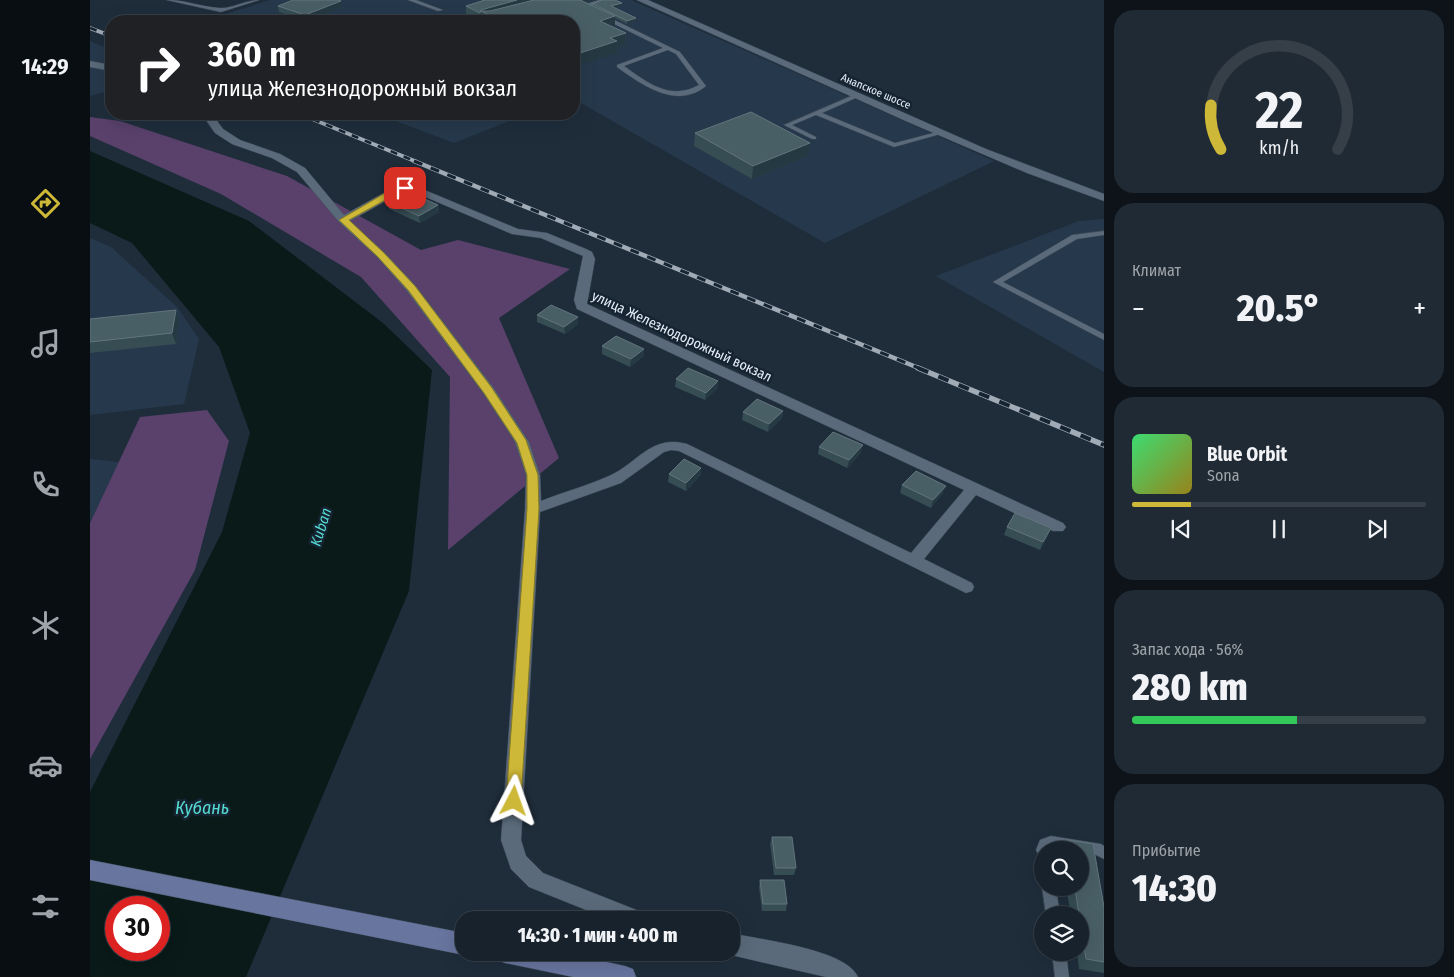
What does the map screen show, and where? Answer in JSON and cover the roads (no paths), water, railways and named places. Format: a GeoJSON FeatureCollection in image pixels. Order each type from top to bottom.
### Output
{"type":"FeatureCollection","features":[{"type":"Feature","properties":{"kind":"main road"},"geometry":{"type":"LineString","coordinates":[[90,870],[455,942]]}},
{"type":"Feature","properties":{"kind":"main road"},"geometry":{"type":"LineString","coordinates":[[548,961],[625,977]]}},
{"type":"Feature","properties":{"kind":"street","name":"Анапское шоссе"},"geometry":{"type":"LineString","coordinates":[[641,0],[940,133],[1063,184],[1104,198]]}},
{"type":"Feature","properties":{"kind":"street"},"geometry":{"type":"LineString","coordinates":[[90,64],[105,67]]}},
{"type":"Feature","properties":{"kind":"street"},"geometry":{"type":"LineString","coordinates":[[211,120],[219,131],[236,142],[276,156],[301,170],[343,220],[381,255],[411,288],[488,390],[522,442],[533,475],[533,509],[511,840],[518,862],[536,880],[614,911]]}},
{"type":"Feature","properties":{"kind":"street","name":"улица Железнодорожный вокзал"},"geometry":{"type":"LineString","coordinates":[[343,220],[395,191],[415,189],[516,232],[543,235],[574,247],[588,254],[589,259],[580,300],[581,306],[1058,527]]}},
{"type":"Feature","properties":{"kind":"street"},"geometry":{"type":"LineString","coordinates":[[533,509],[616,479],[658,449],[670,445],[682,447],[966,587]]}},
{"type":"Feature","properties":{"kind":"street"},"geometry":{"type":"LineString","coordinates":[[914,561],[974,488]]}},
{"type":"Feature","properties":{"kind":"street"},"geometry":{"type":"LineString","coordinates":[[740,946],[824,964],[847,977]]}},
{"type":"Feature","properties":{"kind":"lane"},"geometry":{"type":"LineString","coordinates":[[170,0],[221,10],[256,0]]}},
{"type":"Feature","properties":{"kind":"lane"},"geometry":{"type":"LineString","coordinates":[[411,0],[440,10]]}},
{"type":"Feature","properties":{"kind":"lane"},"geometry":{"type":"LineString","coordinates":[[583,7],[604,0]]}},
{"type":"Feature","properties":{"kind":"lane"},"geometry":{"type":"LineString","coordinates":[[573,3],[591,11]]}},
{"type":"Feature","properties":{"kind":"lane"},"geometry":{"type":"LineString","coordinates":[[600,15],[668,48],[678,53],[703,86],[685,94],[672,94],[653,89],[619,66],[668,48]]}},
{"type":"Feature","properties":{"kind":"lane"},"geometry":{"type":"LineString","coordinates":[[814,138],[787,125],[856,96]]}},
{"type":"Feature","properties":{"kind":"lane"},"geometry":{"type":"LineString","coordinates":[[817,113],[894,145],[940,133]]}},
{"type":"Feature","properties":{"kind":"lane"},"geometry":{"type":"LineString","coordinates":[[1104,233],[1075,238],[997,282],[1104,337]]}},
{"type":"Feature","properties":{"kind":"lane"},"geometry":{"type":"LineString","coordinates":[[1089,847],[1096,848],[1104,853]]}},
{"type":"Feature","properties":{"kind":"lane"},"geometry":{"type":"LineString","coordinates":[[1059,961],[1062,977]]}},
{"type":"Feature","properties":{"kind":"water","name":"Кубань"},"geometry":{"type":"Polygon","coordinates":[[[90,151],[249,221],[383,323],[432,370],[409,591],[246,977],[90,977],[90,792],[222,532],[250,433],[219,347],[132,243],[90,223],[90,151]]]}},
{"type":"Feature","properties":{"kind":"railway"},"geometry":{"type":"LineString","coordinates":[[90,28],[105,34]]}},
{"type":"Feature","properties":{"kind":"railway"},"geometry":{"type":"LineString","coordinates":[[315,120],[417,162]]}},
{"type":"Feature","properties":{"kind":"railway"},"geometry":{"type":"LineString","coordinates":[[414,161],[921,369]]}},
{"type":"Feature","properties":{"kind":"railway"},"geometry":{"type":"LineString","coordinates":[[918,368],[1104,445]]}},
{"type":"Feature","properties":{"kind":"water label","name":"Kuban"},"geometry":{"type":"Point","coordinates":[321,527]}}]}
